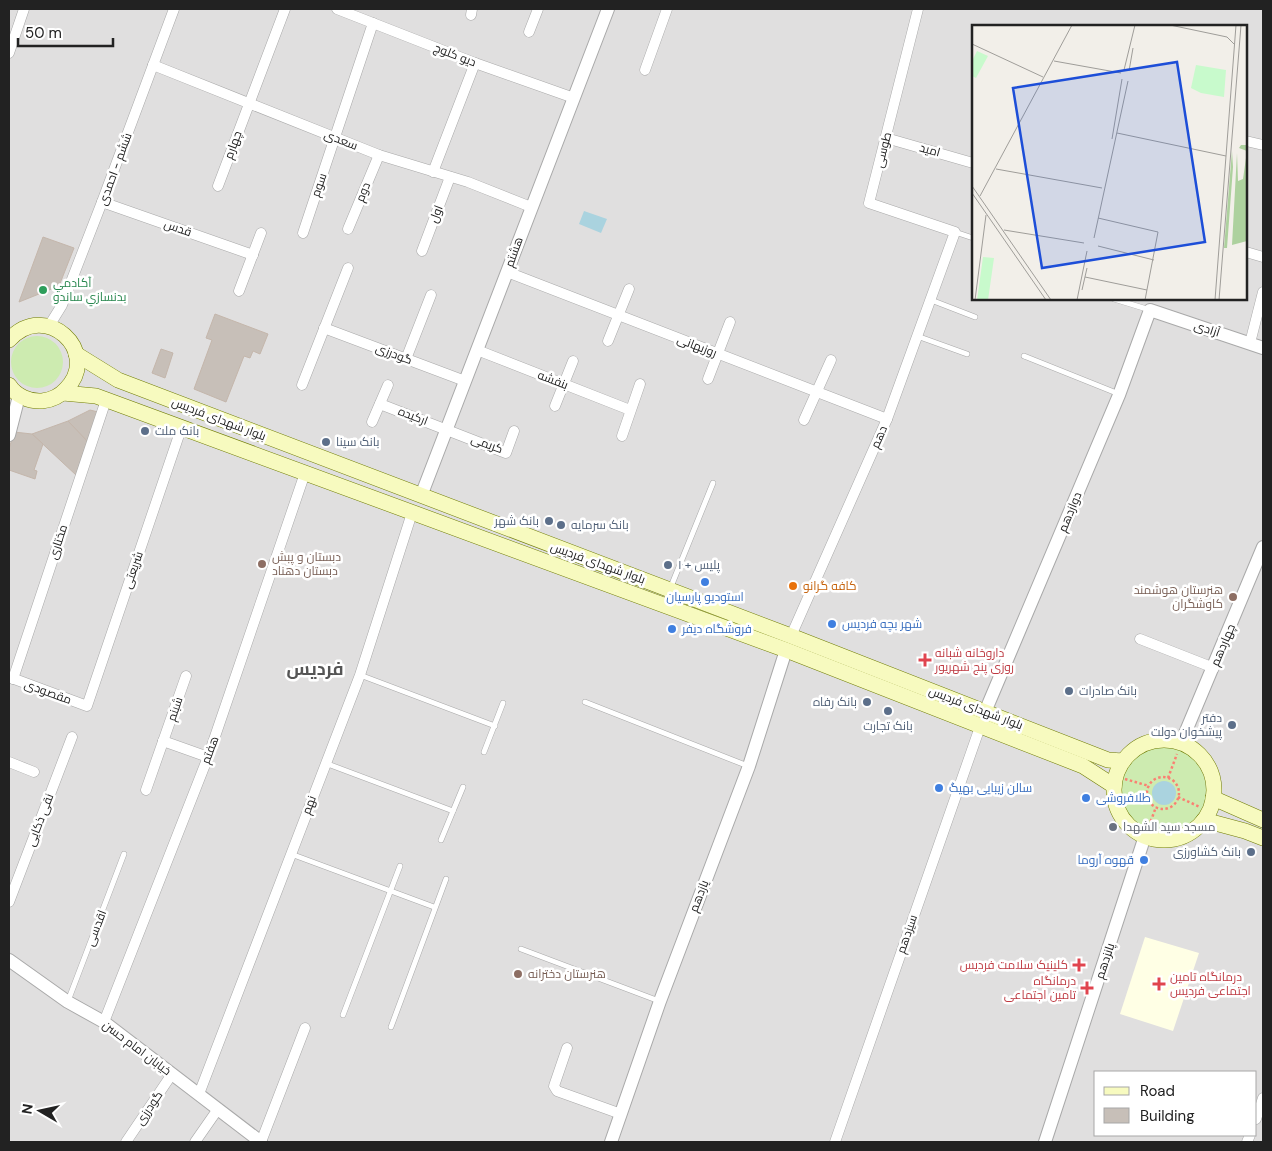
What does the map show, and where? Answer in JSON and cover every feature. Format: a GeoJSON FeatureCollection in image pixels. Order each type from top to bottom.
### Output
{"type":"FeatureCollection","features":[{"type":"Feature","properties":{"kind":"main road"},"geometry":{"type":"LineString","coordinates":[[9,339],[28,326],[49,326],[66,336],[76,354],[75,375],[63,393],[53,399],[30,400],[14,390]]}},
{"type":"Feature","properties":{"kind":"main road","name":"بلوار شهدای فردیس"},"geometry":{"type":"LineString","coordinates":[[76,354],[118,380],[670,590],[788,643]]}},
{"type":"Feature","properties":{"kind":"main road","name":"بلوار شهدای فردیس"},"geometry":{"type":"LineString","coordinates":[[63,393],[96,396],[412,513],[788,643],[982,719],[1108,760],[1118,773]]}},
{"type":"Feature","properties":{"kind":"main road","name":"بلوار شهدای فردیس"},"geometry":{"type":"LineString","coordinates":[[982,719],[1083,766],[1118,773]]}},
{"type":"Feature","properties":{"kind":"main road"},"geometry":{"type":"LineString","coordinates":[[1156,741],[1181,743],[1193,749],[1206,765],[1213,784],[1209,809],[1192,831],[1178,838],[1163,840],[1145,836],[1131,827],[1119,812],[1118,773],[1138,748],[1156,741]]}},
{"type":"Feature","properties":{"kind":"main road"},"geometry":{"type":"LineString","coordinates":[[1209,809],[1263,820]]}},
{"type":"Feature","properties":{"kind":"main road"},"geometry":{"type":"LineString","coordinates":[[1209,809],[1263,838]]}},
{"type":"Feature","properties":{"kind":"street"},"geometry":{"type":"LineString","coordinates":[[9,53],[24,9]]}},
{"type":"Feature","properties":{"kind":"street","name":"ششم - احمدی"},"geometry":{"type":"LineString","coordinates":[[49,326],[62,305],[174,9]]}},
{"type":"Feature","properties":{"kind":"street","name":"چهارم"},"geometry":{"type":"LineString","coordinates":[[218,186],[285,9]]}},
{"type":"Feature","properties":{"kind":"street","name":"دیو کلوچ"},"geometry":{"type":"LineString","coordinates":[[337,9],[475,63],[574,98]]}},
{"type":"Feature","properties":{"kind":"street"},"geometry":{"type":"LineString","coordinates":[[529,32],[538,9]]}},
{"type":"Feature","properties":{"kind":"street","name":"هشتم"},"geometry":{"type":"LineString","coordinates":[[420,496],[608,9]]}},
{"type":"Feature","properties":{"kind":"street"},"geometry":{"type":"LineString","coordinates":[[645,70],[667,9]]}},
{"type":"Feature","properties":{"kind":"street","name":"طوسی"},"geometry":{"type":"LineString","coordinates":[[918,9],[870,203],[955,232]]}},
{"type":"Feature","properties":{"kind":"street","name":"سوم"},"geometry":{"type":"LineString","coordinates":[[303,233],[373,23]]}},
{"type":"Feature","properties":{"kind":"street"},"geometry":{"type":"LineString","coordinates":[[434,172],[475,63]]}},
{"type":"Feature","properties":{"kind":"street","name":"سعدی"},"geometry":{"type":"LineString","coordinates":[[153,65],[335,138],[531,207]]}},
{"type":"Feature","properties":{"kind":"street","name":"امید"},"geometry":{"type":"LineString","coordinates":[[886,138],[972,163]]}},
{"type":"Feature","properties":{"kind":"street"},"geometry":{"type":"LineString","coordinates":[[1247,142],[1263,145]]}},
{"type":"Feature","properties":{"kind":"street","name":"دوم"},"geometry":{"type":"LineString","coordinates":[[348,229],[379,154]]}},
{"type":"Feature","properties":{"kind":"street","name":"اول"},"geometry":{"type":"LineString","coordinates":[[422,251],[450,177]]}},
{"type":"Feature","properties":{"kind":"street","name":"قدس"},"geometry":{"type":"LineString","coordinates":[[102,202],[253,255]]}},
{"type":"Feature","properties":{"kind":"street","name":"دهم"},"geometry":{"type":"LineString","coordinates":[[788,643],[887,419],[955,232]]}},
{"type":"Feature","properties":{"kind":"street"},"geometry":{"type":"LineString","coordinates":[[240,291],[261,233]]}},
{"type":"Feature","properties":{"kind":"street"},"geometry":{"type":"LineString","coordinates":[[1247,252],[1263,257]]}},
{"type":"Feature","properties":{"kind":"street"},"geometry":{"type":"LineString","coordinates":[[302,385],[348,268]]}},
{"type":"Feature","properties":{"kind":"street","name":"روزبهانی"},"geometry":{"type":"LineString","coordinates":[[507,272],[887,419]]}},
{"type":"Feature","properties":{"kind":"street"},"geometry":{"type":"LineString","coordinates":[[608,342],[629,289]]}},
{"type":"Feature","properties":{"kind":"street"},"geometry":{"type":"LineString","coordinates":[[1250,343],[1263,292]]}},
{"type":"Feature","properties":{"kind":"street"},"geometry":{"type":"LineString","coordinates":[[406,359],[431,295]]}},
{"type":"Feature","properties":{"kind":"street","name":"آزادی"},"geometry":{"type":"LineString","coordinates":[[1150,310],[1263,348]]}},
{"type":"Feature","properties":{"kind":"street","name":"دوازدهم"},"geometry":{"type":"LineString","coordinates":[[982,719],[1119,395],[1150,310]]}},
{"type":"Feature","properties":{"kind":"street"},"geometry":{"type":"LineString","coordinates":[[708,380],[730,322]]}},
{"type":"Feature","properties":{"kind":"street","name":"گودرزی"},"geometry":{"type":"LineString","coordinates":[[324,328],[465,381]]}},
{"type":"Feature","properties":{"kind":"street","name":"بنفشه"},"geometry":{"type":"LineString","coordinates":[[477,350],[630,410]]}},
{"type":"Feature","properties":{"kind":"street"},"geometry":{"type":"LineString","coordinates":[[804,420],[831,360]]}},
{"type":"Feature","properties":{"kind":"street"},"geometry":{"type":"LineString","coordinates":[[555,406],[573,361]]}},
{"type":"Feature","properties":{"kind":"street"},"geometry":{"type":"LineString","coordinates":[[622,436],[640,384]]}},
{"type":"Feature","properties":{"kind":"street"},"geometry":{"type":"LineString","coordinates":[[372,422],[388,385]]}},
{"type":"Feature","properties":{"kind":"street"},"geometry":{"type":"LineString","coordinates":[[9,435],[14,390]]}},
{"type":"Feature","properties":{"kind":"street","name":"ارکیده"},"geometry":{"type":"LineString","coordinates":[[380,404],[446,429]]}},
{"type":"Feature","properties":{"kind":"street","name":"مختاری"},"geometry":{"type":"LineString","coordinates":[[11,678],[104,406]]}},
{"type":"Feature","properties":{"kind":"street","name":"کریمی"},"geometry":{"type":"LineString","coordinates":[[446,429],[506,453],[514,431]]}},
{"type":"Feature","properties":{"kind":"street","name":"شریعتی"},"geometry":{"type":"LineString","coordinates":[[86,706],[179,435]]}},
{"type":"Feature","properties":{"kind":"street","name":"هفتم"},"geometry":{"type":"LineString","coordinates":[[104,1022],[208,757],[305,473]]}},
{"type":"Feature","properties":{"kind":"street","name":"نهم"},"geometry":{"type":"LineString","coordinates":[[199,1094],[360,675],[412,513]]}},
{"type":"Feature","properties":{"kind":"street","name":"چهاردهم"},"geometry":{"type":"LineString","coordinates":[[1181,743],[1263,548]]}},
{"type":"Feature","properties":{"kind":"street"},"geometry":{"type":"LineString","coordinates":[[1140,639],[1214,668]]}},
{"type":"Feature","properties":{"kind":"street","name":"یازدهم"},"geometry":{"type":"LineString","coordinates":[[611,1142],[660,1001],[748,766],[788,643]]}},
{"type":"Feature","properties":{"kind":"street","name":"شبنم"},"geometry":{"type":"LineString","coordinates":[[146,790],[186,676]]}},
{"type":"Feature","properties":{"kind":"street","name":"مقصودی"},"geometry":{"type":"LineString","coordinates":[[11,678],[86,706]]}},
{"type":"Feature","properties":{"kind":"street","name":"سیزدهم"},"geometry":{"type":"LineString","coordinates":[[835,1142],[982,719]]}},
{"type":"Feature","properties":{"kind":"street","name":"نقی ذکایی"},"geometry":{"type":"LineString","coordinates":[[9,902],[72,737]]}},
{"type":"Feature","properties":{"kind":"street"},"geometry":{"type":"LineString","coordinates":[[164,741],[208,757]]}},
{"type":"Feature","properties":{"kind":"street"},"geometry":{"type":"LineString","coordinates":[[9,762],[34,772]]}},
{"type":"Feature","properties":{"kind":"street","name":"پانزدهم"},"geometry":{"type":"LineString","coordinates":[[1045,1142],[1145,836]]}},
{"type":"Feature","properties":{"kind":"street","name":"خیابان امام حسن"},"geometry":{"type":"LineString","coordinates":[[9,960],[68,1002],[104,1022],[261,1142]]}},
{"type":"Feature","properties":{"kind":"street"},"geometry":{"type":"LineString","coordinates":[[261,1142],[305,1028]]}},
{"type":"Feature","properties":{"kind":"street"},"geometry":{"type":"LineString","coordinates":[[568,1048],[555,1080],[554,1086],[556,1091],[621,1114]]}},
{"type":"Feature","properties":{"kind":"street","name":"گودرزی"},"geometry":{"type":"LineString","coordinates":[[126,1142],[172,1074]]}},
{"type":"Feature","properties":{"kind":"street"},"geometry":{"type":"LineString","coordinates":[[1257,1116],[1263,1098]]}},
{"type":"Feature","properties":{"kind":"street"},"geometry":{"type":"LineString","coordinates":[[195,1142],[218,1109]]}},
{"type":"Feature","properties":{"kind":"lane"},"geometry":{"type":"LineString","coordinates":[[955,232],[972,238]]}},
{"type":"Feature","properties":{"kind":"lane"},"geometry":{"type":"LineString","coordinates":[[931,300],[975,317]]}},
{"type":"Feature","properties":{"kind":"lane"},"geometry":{"type":"LineString","coordinates":[[1117,300],[1150,310]]}},
{"type":"Feature","properties":{"kind":"lane"},"geometry":{"type":"LineString","coordinates":[[918,336],[967,354]]}},
{"type":"Feature","properties":{"kind":"lane"},"geometry":{"type":"LineString","coordinates":[[1024,356],[1119,395]]}},
{"type":"Feature","properties":{"kind":"lane"},"geometry":{"type":"LineString","coordinates":[[670,590],[713,483]]}},
{"type":"Feature","properties":{"kind":"lane"},"geometry":{"type":"LineString","coordinates":[[360,675],[495,726]]}},
{"type":"Feature","properties":{"kind":"lane"},"geometry":{"type":"LineString","coordinates":[[585,702],[748,766]]}},
{"type":"Feature","properties":{"kind":"lane"},"geometry":{"type":"LineString","coordinates":[[484,752],[503,704]]}},
{"type":"Feature","properties":{"kind":"lane"},"geometry":{"type":"LineString","coordinates":[[325,763],[453,811]]}},
{"type":"Feature","properties":{"kind":"lane"},"geometry":{"type":"LineString","coordinates":[[441,840],[463,787]]}},
{"type":"Feature","properties":{"kind":"lane","name":"اقدسی"},"geometry":{"type":"LineString","coordinates":[[68,1002],[124,854]]}},
{"type":"Feature","properties":{"kind":"lane"},"geometry":{"type":"LineString","coordinates":[[291,854],[390,889],[434,907]]}},
{"type":"Feature","properties":{"kind":"lane"},"geometry":{"type":"LineString","coordinates":[[343,1015],[400,866]]}},
{"type":"Feature","properties":{"kind":"lane"},"geometry":{"type":"LineString","coordinates":[[391,1027],[446,879]]}},
{"type":"Feature","properties":{"kind":"lane"},"geometry":{"type":"LineString","coordinates":[[521,949],[660,1001]]}},
{"type":"Feature","properties":{"kind":"path"},"geometry":{"type":"LineString","coordinates":[[1168,778],[1181,743]]}},
{"type":"Feature","properties":{"kind":"path"},"geometry":{"type":"LineString","coordinates":[[1118,773],[1119,777],[1149,787]]}},
{"type":"Feature","properties":{"kind":"path"},"geometry":{"type":"LineString","coordinates":[[1168,778],[1175,782],[1179,790],[1178,797],[1172,806],[1167,808],[1156,807],[1150,800],[1149,787],[1155,780],[1168,778]]}},
{"type":"Feature","properties":{"kind":"path"},"geometry":{"type":"LineString","coordinates":[[1178,797],[1209,809]]}},
{"type":"Feature","properties":{"kind":"path"},"geometry":{"type":"LineString","coordinates":[[1145,836],[1156,807]]}},
{"type":"Feature","properties":{"kind":"shaded area"},"geometry":{"type":"Polygon","coordinates":[[[9,9],[1263,9],[1263,1142],[9,1142],[9,9]]]}},
{"type":"Feature","properties":{"kind":"shaded area","name":"درمانگاه تامین اجتماعی فردیس"},"geometry":{"type":"Polygon","coordinates":[[[1145,937],[1199,953],[1173,1031],[1120,1014],[1145,937]]]}},
{"type":"Feature","properties":{"kind":"green space"},"geometry":{"type":"Polygon","coordinates":[[[37,336],[47,338],[55,344],[61,352],[63,362],[61,372],[55,380],[47,386],[37,388],[27,386],[19,380],[13,372],[11,362],[13,352],[19,344],[27,338],[37,336]]]}},
{"type":"Feature","properties":{"kind":"green space"},"geometry":{"type":"Polygon","coordinates":[[[1162,746],[1179,749],[1193,759],[1203,773],[1206,790],[1203,807],[1193,821],[1179,831],[1162,834],[1145,831],[1131,821],[1121,807],[1118,790],[1121,773],[1131,759],[1145,749],[1162,746]]]}},
{"type":"Feature","properties":{"kind":"water"},"geometry":{"type":"Polygon","coordinates":[[[584,211],[607,219],[601,233],[579,224],[584,211]]]}},
{"type":"Feature","properties":{"kind":"water"},"geometry":{"type":"Polygon","coordinates":[[[1164,781],[1173,784],[1176,793],[1173,802],[1164,805],[1155,802],[1152,793],[1155,784],[1164,781]]]}},
{"type":"Feature","properties":{"kind":"building"},"geometry":{"type":"Polygon","coordinates":[[[43,237],[74,248],[59,286],[19,302],[43,237]]]}},
{"type":"Feature","properties":{"kind":"building"},"geometry":{"type":"Polygon","coordinates":[[[215,314],[268,334],[260,354],[253,351],[250,358],[244,356],[226,402],[194,389],[212,340],[206,338],[215,314]]]}},
{"type":"Feature","properties":{"kind":"building"},"geometry":{"type":"Polygon","coordinates":[[[161,349],[173,353],[165,378],[152,373],[161,349]]]}},
{"type":"Feature","properties":{"kind":"building"},"geometry":{"type":"Polygon","coordinates":[[[90,410],[98,412],[87,441],[68,421],[90,410]]]}},
{"type":"Feature","properties":{"kind":"building"},"geometry":{"type":"Polygon","coordinates":[[[68,421],[87,441],[76,475],[32,434],[68,421]]]}},
{"type":"Feature","properties":{"kind":"building"},"geometry":{"type":"Polygon","coordinates":[[[14,432],[32,434],[43,444],[34,470],[37,471],[35,479],[9,470],[9,449],[14,432]]]}},
{"type":"Feature","properties":{"kind":"place","name":"آكادمي بدنسازي ساندو"},"geometry":{"type":"Point","coordinates":[43,290]}},
{"type":"Feature","properties":{"kind":"place","name":"بانک ملت"},"geometry":{"type":"Point","coordinates":[145,431]}},
{"type":"Feature","properties":{"kind":"place","name":"بانک سینا"},"geometry":{"type":"Point","coordinates":[326,442]}},
{"type":"Feature","properties":{"kind":"place","name":"بانک شهر"},"geometry":{"type":"Point","coordinates":[549,521]}},
{"type":"Feature","properties":{"kind":"place","name":"بانک سرمایه"},"geometry":{"type":"Point","coordinates":[561,525]}},
{"type":"Feature","properties":{"kind":"place","name":"دبستان و پبش دبستان دهناد"},"geometry":{"type":"Point","coordinates":[262,564]}},
{"type":"Feature","properties":{"kind":"place","name":"پلیس +۱۰"},"geometry":{"type":"Point","coordinates":[668,565]}},
{"type":"Feature","properties":{"kind":"place","name":"استودیو پارسیان"},"geometry":{"type":"Point","coordinates":[705,582]}},
{"type":"Feature","properties":{"kind":"place","name":"کافه گرانو"},"geometry":{"type":"Point","coordinates":[793,586]}},
{"type":"Feature","properties":{"kind":"place","name":"هنرستان هوشمند کاوشگران"},"geometry":{"type":"Point","coordinates":[1233,597]}},
{"type":"Feature","properties":{"kind":"place","name":"شهر بچه فردیس"},"geometry":{"type":"Point","coordinates":[832,624]}},
{"type":"Feature","properties":{"kind":"place","name":"فروشگاه دیفر"},"geometry":{"type":"Point","coordinates":[672,629]}},
{"type":"Feature","properties":{"kind":"place","name":"داروخانه شبانه روزی پنج شهریور"},"geometry":{"type":"Point","coordinates":[925,660]}},
{"type":"Feature","properties":{"kind":"place","name":"بانک صادرات"},"geometry":{"type":"Point","coordinates":[1069,691]}},
{"type":"Feature","properties":{"kind":"place","name":"بانک رفاه"},"geometry":{"type":"Point","coordinates":[867,702]}},
{"type":"Feature","properties":{"kind":"place","name":"بانک تجارت"},"geometry":{"type":"Point","coordinates":[888,711]}},
{"type":"Feature","properties":{"kind":"place","name":"دفتر پیشخوان دولت"},"geometry":{"type":"Point","coordinates":[1232,725]}},
{"type":"Feature","properties":{"kind":"place","name":"سالن زیبایی بهیگ"},"geometry":{"type":"Point","coordinates":[939,788]}},
{"type":"Feature","properties":{"kind":"place","name":"طلافروشی"},"geometry":{"type":"Point","coordinates":[1086,798]}},
{"type":"Feature","properties":{"kind":"place","name":"مسجد سید الشهدا"},"geometry":{"type":"Point","coordinates":[1113,827]}},
{"type":"Feature","properties":{"kind":"place","name":"بانک کشاورزی"},"geometry":{"type":"Point","coordinates":[1251,852]}},
{"type":"Feature","properties":{"kind":"place","name":"قهوه آروما"},"geometry":{"type":"Point","coordinates":[1144,860]}},
{"type":"Feature","properties":{"kind":"place","name":"کلینیک سلامت فردیس"},"geometry":{"type":"Point","coordinates":[1079,965]}},
{"type":"Feature","properties":{"kind":"place","name":"هنرستان دخترانه"},"geometry":{"type":"Point","coordinates":[518,974]}},
{"type":"Feature","properties":{"kind":"place","name":"درمانگاه تامین اجتماعی فردیس"},"geometry":{"type":"Point","coordinates":[1159,984]}},
{"type":"Feature","properties":{"kind":"place","name":"درمانگاه تامین اجتماعى"},"geometry":{"type":"Point","coordinates":[1087,988]}},
{"type":"Feature","properties":{"kind":"district","name":"فردیس"},"geometry":{"type":"Point","coordinates":[315,669]}}]}
